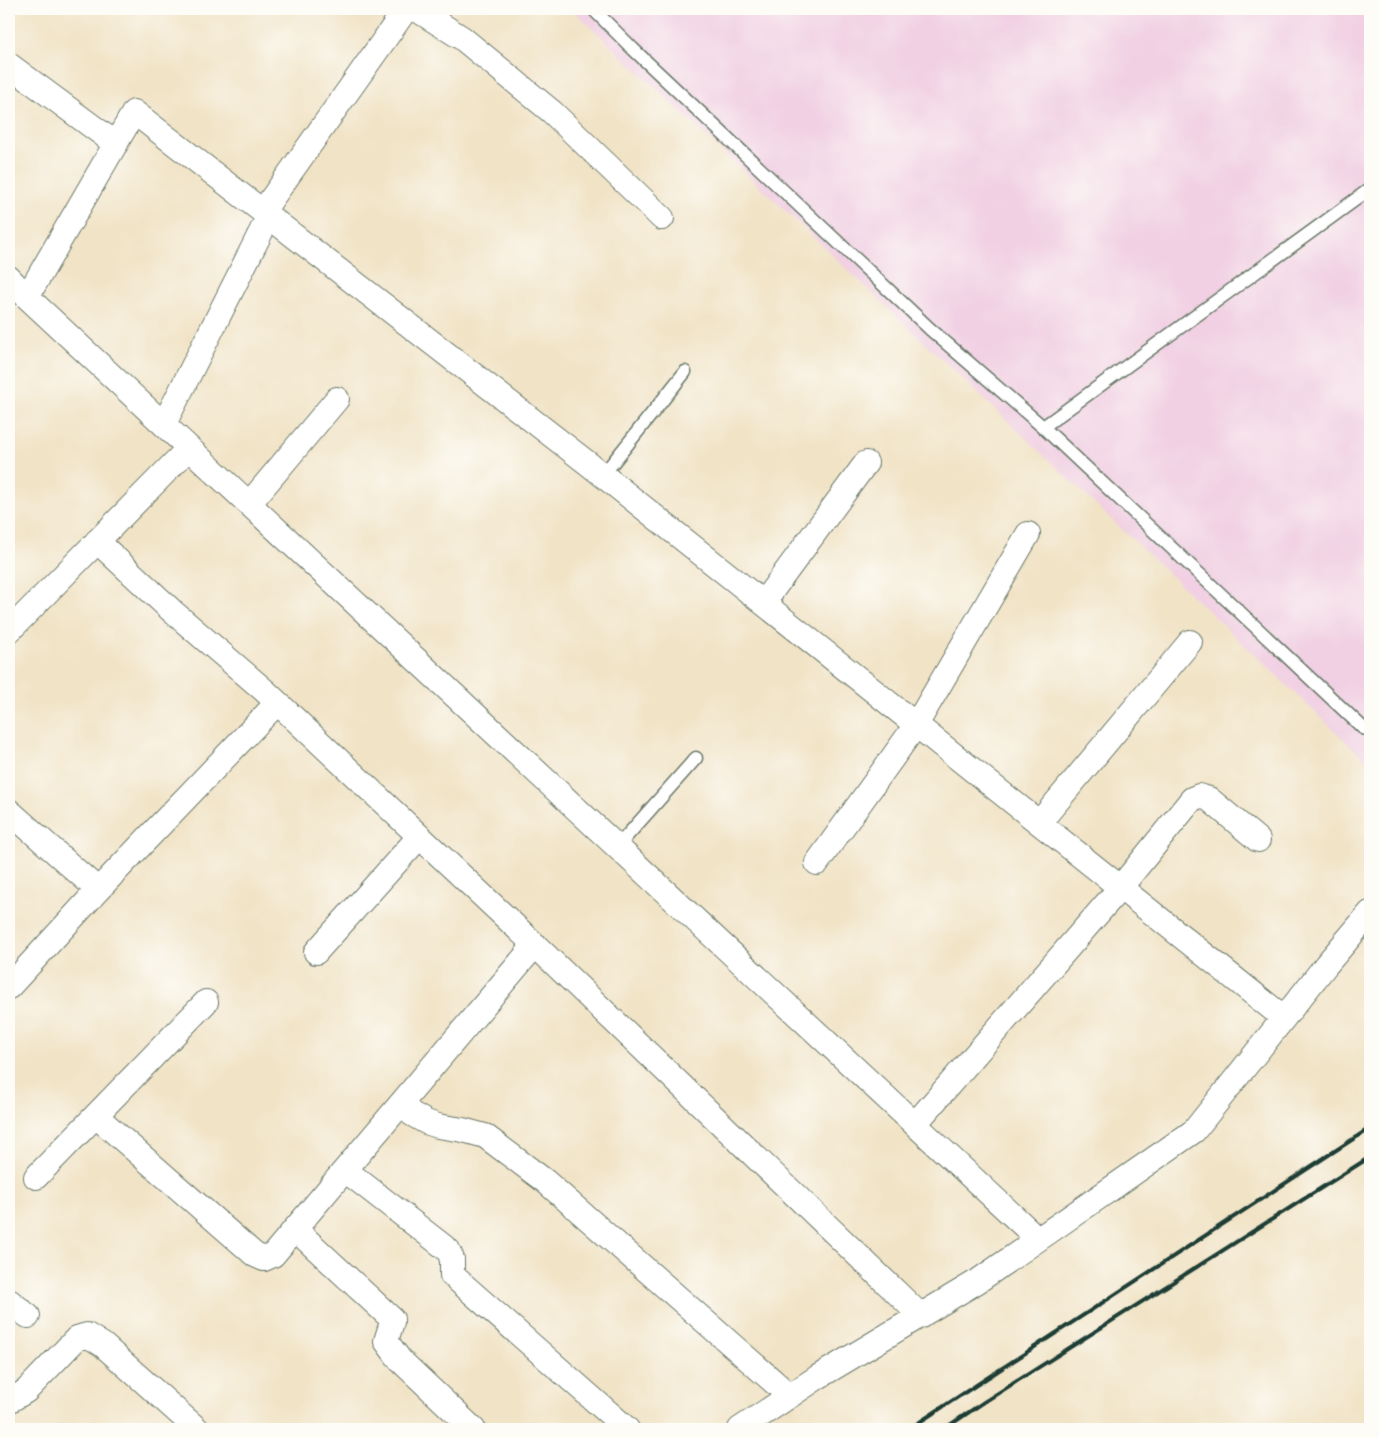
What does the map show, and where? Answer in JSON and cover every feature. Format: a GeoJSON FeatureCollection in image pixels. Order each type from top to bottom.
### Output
{"type":"FeatureCollection","features":[{"type":"Feature","properties":{"kind":"street"},"geometry":{"type":"LineString","coordinates":[[164,424],[266,214],[404,12],[411,9],[419,11],[462,38],[552,112],[662,218]]}},
{"type":"Feature","properties":{"kind":"street"},"geometry":{"type":"LineString","coordinates":[[9,65],[116,144]]}},
{"type":"Feature","properties":{"kind":"street"},"geometry":{"type":"LineString","coordinates":[[27,297],[134,112],[603,475],[1284,1018]]}},
{"type":"Feature","properties":{"kind":"street"},"geometry":{"type":"LineString","coordinates":[[9,278],[27,297],[1038,1239]]}},
{"type":"Feature","properties":{"kind":"street"},"geometry":{"type":"LineString","coordinates":[[249,504],[337,399]]}},
{"type":"Feature","properties":{"kind":"street"},"geometry":{"type":"LineString","coordinates":[[10,628],[189,448]]}},
{"type":"Feature","properties":{"kind":"street"},"geometry":{"type":"LineString","coordinates":[[763,603],[866,464]]}},
{"type":"Feature","properties":{"kind":"street"},"geometry":{"type":"LineString","coordinates":[[817,863],[916,725],[1028,534]]}},
{"type":"Feature","properties":{"kind":"street"},"geometry":{"type":"LineString","coordinates":[[98,541],[172,611],[277,703],[535,945],[921,1316]]}},
{"type":"Feature","properties":{"kind":"street"},"geometry":{"type":"LineString","coordinates":[[1039,823],[1190,642]]}},
{"type":"Feature","properties":{"kind":"street"},"geometry":{"type":"LineString","coordinates":[[9,986],[277,703]]}},
{"type":"Feature","properties":{"kind":"street"},"geometry":{"type":"LineString","coordinates":[[915,1124],[1120,888],[1192,800],[1199,796],[1209,799],[1258,840]]}},
{"type":"Feature","properties":{"kind":"street"},"geometry":{"type":"LineString","coordinates":[[9,811],[98,890]]}},
{"type":"Feature","properties":{"kind":"street"},"geometry":{"type":"LineString","coordinates":[[316,952],[419,837]]}},
{"type":"Feature","properties":{"kind":"street"},"geometry":{"type":"LineString","coordinates":[[740,1429],[818,1377],[978,1281],[1194,1131],[1326,965],[1370,914]]}},
{"type":"Feature","properties":{"kind":"street"},"geometry":{"type":"LineString","coordinates":[[96,1116],[255,1255],[264,1259],[273,1255],[535,945]]}},
{"type":"Feature","properties":{"kind":"street"},"geometry":{"type":"LineString","coordinates":[[36,1177],[206,1002]]}},
{"type":"Feature","properties":{"kind":"street"},"geometry":{"type":"LineString","coordinates":[[401,1104],[412,1114],[426,1122],[485,1136],[545,1181],[790,1396]]}},
{"type":"Feature","properties":{"kind":"street"},"geometry":{"type":"LineString","coordinates":[[345,1170],[448,1250],[452,1259],[452,1275],[626,1429]]}},
{"type":"Feature","properties":{"kind":"street"},"geometry":{"type":"LineString","coordinates":[[295,1229],[392,1319],[386,1341],[400,1360],[473,1429]]}},
{"type":"Feature","properties":{"kind":"street"},"geometry":{"type":"LineString","coordinates":[[9,1301],[28,1316]]}},
{"type":"Feature","properties":{"kind":"street"},"geometry":{"type":"LineString","coordinates":[[9,1401],[26,1391],[77,1338],[87,1335],[103,1346],[197,1429]]}},
{"type":"Feature","properties":{"kind":"lane"},"geometry":{"type":"LineString","coordinates":[[593,9],[632,49],[930,328],[1043,427],[1363,728],[1370,730]]}},
{"type":"Feature","properties":{"kind":"lane"},"geometry":{"type":"LineString","coordinates":[[1043,427],[1370,189]]}},
{"type":"Feature","properties":{"kind":"lane"},"geometry":{"type":"LineString","coordinates":[[603,475],[684,372]]}},
{"type":"Feature","properties":{"kind":"lane"},"geometry":{"type":"LineString","coordinates":[[617,847],[696,758]]}},
{"type":"Feature","properties":{"kind":"shaded area"},"geometry":{"type":"Polygon","coordinates":[[[572,9],[1370,9],[1370,764],[572,9]]]}},
{"type":"Feature","properties":{"kind":"railway"},"geometry":{"type":"LineString","coordinates":[[909,1429],[1370,1128]]}},
{"type":"Feature","properties":{"kind":"railway"},"geometry":{"type":"LineString","coordinates":[[944,1429],[1370,1157]]}}]}
